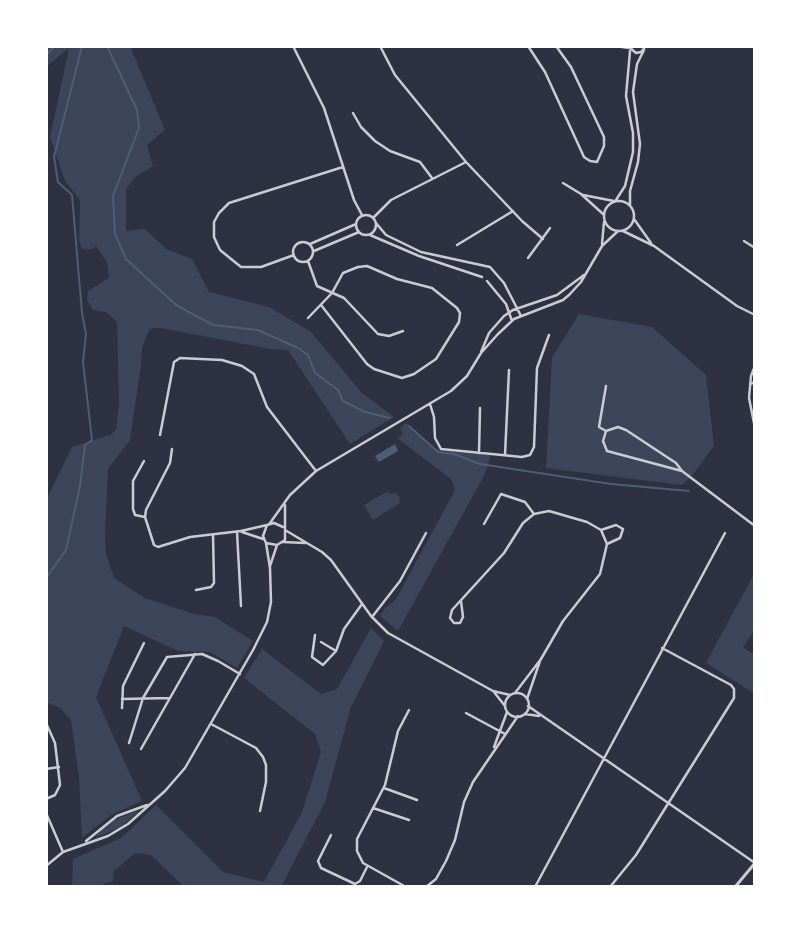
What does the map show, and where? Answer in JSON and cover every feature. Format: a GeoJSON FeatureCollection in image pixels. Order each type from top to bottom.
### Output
{"type":"FeatureCollection","features":[{"type":"Feature","properties":{"kind":"street"},"geometry":{"type":"LineString","coordinates":[[293,46],[324,108],[343,167],[362,216]]}},
{"type":"Feature","properties":{"kind":"street"},"geometry":{"type":"LineString","coordinates":[[380,46],[395,75],[466,162],[543,239]]}},
{"type":"Feature","properties":{"kind":"street"},"geometry":{"type":"LineString","coordinates":[[528,46],[536,54],[584,157],[590,161],[597,162],[604,146],[604,137],[571,67],[556,46]]}},
{"type":"Feature","properties":{"kind":"street"},"geometry":{"type":"LineString","coordinates":[[584,46],[608,46]]}},
{"type":"Feature","properties":{"kind":"street"},"geometry":{"type":"LineString","coordinates":[[615,46],[629,48],[638,53],[644,50]]}},
{"type":"Feature","properties":{"kind":"street"},"geometry":{"type":"LineString","coordinates":[[646,46],[637,64],[633,92],[640,144],[638,162],[630,191],[630,205],[634,219],[654,246]]}},
{"type":"Feature","properties":{"kind":"street"},"geometry":{"type":"LineString","coordinates":[[602,246],[603,214],[606,206],[615,201],[625,186],[633,152],[633,133],[626,96],[629,48]]}},
{"type":"Feature","properties":{"kind":"street"},"geometry":{"type":"LineString","coordinates":[[353,113],[364,130],[375,141],[390,151],[420,162],[432,178]]}},
{"type":"Feature","properties":{"kind":"street"},"geometry":{"type":"LineString","coordinates":[[373,218],[392,200],[466,162]]}},
{"type":"Feature","properties":{"kind":"street"},"geometry":{"type":"LineString","coordinates":[[294,255],[261,267],[241,267],[220,250],[214,236],[214,222],[219,213],[229,203],[343,167]]}},
{"type":"Feature","properties":{"kind":"street"},"geometry":{"type":"LineString","coordinates":[[563,183],[581,194],[603,214]]}},
{"type":"Feature","properties":{"kind":"street"},"geometry":{"type":"LineString","coordinates":[[581,194],[630,205]]}},
{"type":"Feature","properties":{"kind":"street"},"geometry":{"type":"LineString","coordinates":[[457,245],[513,211]]}},
{"type":"Feature","properties":{"kind":"street"},"geometry":{"type":"LineString","coordinates":[[362,216],[373,218],[386,235],[421,252],[490,267],[498,274],[519,308],[521,316]]}},
{"type":"Feature","properties":{"kind":"street"},"geometry":{"type":"LineString","coordinates":[[294,255],[297,244],[305,242],[310,244],[356,224],[362,216]]}},
{"type":"Feature","properties":{"kind":"street"},"geometry":{"type":"LineString","coordinates":[[623,231],[630,226],[634,219]]}},
{"type":"Feature","properties":{"kind":"street"},"geometry":{"type":"LineString","coordinates":[[604,220],[609,228],[623,231],[654,246],[755,318]]}},
{"type":"Feature","properties":{"kind":"street"},"geometry":{"type":"LineString","coordinates":[[370,234],[374,231],[376,223]]}},
{"type":"Feature","properties":{"kind":"street"},"geometry":{"type":"LineString","coordinates":[[356,224],[359,232]]}},
{"type":"Feature","properties":{"kind":"street"},"geometry":{"type":"LineString","coordinates":[[528,258],[550,228]]}},
{"type":"Feature","properties":{"kind":"street"},"geometry":{"type":"LineString","coordinates":[[46,866],[63,852],[85,842],[108,836],[122,828],[179,776],[240,674],[267,622],[271,602],[270,568],[263,532],[298,486],[316,471],[430,404],[460,383],[481,354],[512,321],[563,300],[577,288],[602,246],[618,231]]}},
{"type":"Feature","properties":{"kind":"street"},"geometry":{"type":"LineString","coordinates":[[308,261],[314,252],[359,232],[370,234],[418,256],[482,277]]}},
{"type":"Feature","properties":{"kind":"street"},"geometry":{"type":"LineString","coordinates":[[744,241],[755,248]]}},
{"type":"Feature","properties":{"kind":"street"},"geometry":{"type":"LineString","coordinates":[[310,244],[314,252]]}},
{"type":"Feature","properties":{"kind":"street"},"geometry":{"type":"LineString","coordinates":[[294,255],[299,261],[308,261]]}},
{"type":"Feature","properties":{"kind":"street"},"geometry":{"type":"LineString","coordinates":[[308,261],[317,286],[353,305],[378,334],[389,336],[403,331]]}},
{"type":"Feature","properties":{"kind":"street"},"geometry":{"type":"LineString","coordinates":[[308,318],[332,293],[343,273],[358,267],[367,266],[396,279],[432,288],[457,308],[460,313],[459,322],[436,359],[414,374],[402,378],[374,369],[368,364],[321,305]]}},
{"type":"Feature","properties":{"kind":"street"},"geometry":{"type":"LineString","coordinates":[[481,354],[489,333],[509,313],[557,295],[584,275]]}},
{"type":"Feature","properties":{"kind":"street"},"geometry":{"type":"LineString","coordinates":[[487,282],[506,304],[512,321]]}},
{"type":"Feature","properties":{"kind":"street"},"geometry":{"type":"LineString","coordinates":[[749,313],[755,315]]}},
{"type":"Feature","properties":{"kind":"street"},"geometry":{"type":"LineString","coordinates":[[430,404],[434,417],[435,438],[438,446],[446,451],[527,456],[533,451],[536,374],[549,335]]}},
{"type":"Feature","properties":{"kind":"street"},"geometry":{"type":"LineString","coordinates":[[160,435],[171,366],[180,358],[222,360],[242,366],[254,374],[258,380],[260,393],[266,407],[316,471]]}},
{"type":"Feature","properties":{"kind":"street"},"geometry":{"type":"LineString","coordinates":[[755,366],[750,384],[750,406],[755,428]]}},
{"type":"Feature","properties":{"kind":"street"},"geometry":{"type":"LineString","coordinates":[[505,455],[509,370]]}},
{"type":"Feature","properties":{"kind":"street"},"geometry":{"type":"LineString","coordinates":[[750,384],[755,382]]}},
{"type":"Feature","properties":{"kind":"street"},"geometry":{"type":"LineString","coordinates":[[606,386],[599,427],[606,431],[618,428],[626,430],[676,463],[682,471],[755,526]]}},
{"type":"Feature","properties":{"kind":"street"},"geometry":{"type":"LineString","coordinates":[[479,453],[480,408]]}},
{"type":"Feature","properties":{"kind":"street"},"geometry":{"type":"LineString","coordinates":[[606,431],[603,441],[607,451],[682,471]]}},
{"type":"Feature","properties":{"kind":"street"},"geometry":{"type":"LineString","coordinates":[[172,449],[170,463],[147,506],[145,517],[154,545],[158,547],[181,539],[239,532],[278,523],[284,529],[322,552],[338,568],[372,617],[398,640],[493,691],[510,695],[522,694],[527,699]]}},
{"type":"Feature","properties":{"kind":"street"},"geometry":{"type":"LineString","coordinates":[[144,461],[133,481],[132,509],[135,515],[145,517]]}},
{"type":"Feature","properties":{"kind":"street"},"geometry":{"type":"LineString","coordinates":[[484,524],[500,494],[525,502],[534,514]]}},
{"type":"Feature","properties":{"kind":"street"},"geometry":{"type":"LineString","coordinates":[[283,542],[285,503]]}},
{"type":"Feature","properties":{"kind":"street"},"geometry":{"type":"LineString","coordinates":[[461,601],[463,617],[460,623],[454,623],[450,614],[461,601],[504,552],[523,523],[534,514],[549,511],[587,522],[601,530],[607,544],[600,574],[562,620],[540,659],[516,693]]}},
{"type":"Feature","properties":{"kind":"street"},"geometry":{"type":"LineString","coordinates":[[601,530],[616,525],[623,530],[620,538],[607,544]]}},
{"type":"Feature","properties":{"kind":"street"},"geometry":{"type":"LineString","coordinates":[[239,532],[278,545]]}},
{"type":"Feature","properties":{"kind":"street"},"geometry":{"type":"LineString","coordinates":[[239,532],[241,606]]}},
{"type":"Feature","properties":{"kind":"street"},"geometry":{"type":"LineString","coordinates":[[372,617],[400,581],[426,533]]}},
{"type":"Feature","properties":{"kind":"street"},"geometry":{"type":"LineString","coordinates":[[535,887],[725,533]]}},
{"type":"Feature","properties":{"kind":"street"},"geometry":{"type":"LineString","coordinates":[[196,590],[211,587],[214,583],[214,534]]}},
{"type":"Feature","properties":{"kind":"street"},"geometry":{"type":"LineString","coordinates":[[270,568],[278,545],[283,542],[306,543]]}},
{"type":"Feature","properties":{"kind":"street"},"geometry":{"type":"LineString","coordinates":[[315,635],[313,658],[325,665],[336,651],[344,629],[362,604]]}},
{"type":"Feature","properties":{"kind":"street"},"geometry":{"type":"LineString","coordinates":[[321,642],[336,651]]}},
{"type":"Feature","properties":{"kind":"street"},"geometry":{"type":"LineString","coordinates":[[122,708],[123,686],[144,643]]}},
{"type":"Feature","properties":{"kind":"street"},"geometry":{"type":"LineString","coordinates":[[610,887],[632,861],[669,804],[732,703],[735,694],[731,685],[662,648]]}},
{"type":"Feature","properties":{"kind":"street"},"geometry":{"type":"LineString","coordinates":[[129,743],[143,698],[167,658],[195,654],[210,657],[240,674]]}},
{"type":"Feature","properties":{"kind":"street"},"geometry":{"type":"LineString","coordinates":[[141,749],[195,654]]}},
{"type":"Feature","properties":{"kind":"street"},"geometry":{"type":"LineString","coordinates":[[524,714],[528,706],[527,699],[538,672],[540,659]]}},
{"type":"Feature","properties":{"kind":"street"},"geometry":{"type":"LineString","coordinates":[[493,691],[512,715],[540,716]]}},
{"type":"Feature","properties":{"kind":"street"},"geometry":{"type":"LineString","coordinates":[[494,748],[506,709],[506,700],[510,695]]}},
{"type":"Feature","properties":{"kind":"street"},"geometry":{"type":"LineString","coordinates":[[122,699],[170,698]]}},
{"type":"Feature","properties":{"kind":"street"},"geometry":{"type":"LineString","coordinates":[[528,706],[755,863],[736,887]]}},
{"type":"Feature","properties":{"kind":"street"},"geometry":{"type":"LineString","coordinates":[[406,887],[367,866],[357,851],[357,839],[384,788],[401,723],[409,710]]}},
{"type":"Feature","properties":{"kind":"street"},"geometry":{"type":"LineString","coordinates":[[466,713],[505,734]]}},
{"type":"Feature","properties":{"kind":"street"},"geometry":{"type":"LineString","coordinates":[[427,887],[436,879],[455,840],[467,793],[494,748],[518,716]]}},
{"type":"Feature","properties":{"kind":"street"},"geometry":{"type":"LineString","coordinates":[[46,724],[55,743],[59,767],[59,788],[55,795],[46,799]]}},
{"type":"Feature","properties":{"kind":"street"},"geometry":{"type":"LineString","coordinates":[[211,724],[256,748],[263,757],[267,772],[260,811]]}},
{"type":"Feature","properties":{"kind":"street"},"geometry":{"type":"LineString","coordinates":[[46,769],[59,767]]}},
{"type":"Feature","properties":{"kind":"street"},"geometry":{"type":"LineString","coordinates":[[384,788],[417,800]]}},
{"type":"Feature","properties":{"kind":"street"},"geometry":{"type":"LineString","coordinates":[[85,842],[117,816],[149,804]]}},
{"type":"Feature","properties":{"kind":"street"},"geometry":{"type":"LineString","coordinates":[[373,808],[409,820]]}},
{"type":"Feature","properties":{"kind":"street"},"geometry":{"type":"LineString","coordinates":[[46,813],[63,852]]}},
{"type":"Feature","properties":{"kind":"street"},"geometry":{"type":"LineString","coordinates":[[331,835],[318,861],[321,868],[355,884],[360,881],[367,866]]}},
{"type":"Feature","properties":{"kind":"shaded area"},"geometry":{"type":"Polygon","coordinates":[[[46,46],[130,46],[165,130],[147,145],[153,166],[135,177],[126,189],[126,231],[145,229],[166,249],[192,259],[209,292],[269,307],[311,332],[362,393],[394,417],[350,444],[288,350],[270,349],[161,328],[152,328],[148,332],[142,348],[130,440],[108,469],[105,536],[106,553],[114,578],[145,598],[194,614],[215,617],[253,641],[237,668],[210,652],[178,651],[124,626],[96,697],[142,801],[111,815],[82,838],[79,778],[71,720],[60,708],[46,702],[46,500],[72,447],[110,435],[116,429],[119,404],[117,322],[106,312],[93,310],[87,300],[88,291],[109,278],[107,262],[96,246],[93,249],[82,249],[79,241],[80,200],[65,181],[50,137],[69,48],[46,67],[46,46]]]}},
{"type":"Feature","properties":{"kind":"shaded area"},"geometry":{"type":"Polygon","coordinates":[[[579,314],[652,327],[706,375],[714,446],[691,477],[682,485],[546,468],[552,357],[579,314]]]}},
{"type":"Feature","properties":{"kind":"shaded area"},"geometry":{"type":"Polygon","coordinates":[[[406,423],[435,448],[443,451],[491,455],[485,474],[398,631],[380,616],[385,608],[396,599],[455,490],[451,479],[397,438],[403,434],[400,428],[406,423]]]}},
{"type":"Feature","properties":{"kind":"shaded area"},"geometry":{"type":"Polygon","coordinates":[[[395,444],[398,451],[379,462],[375,456],[395,444]]]}},
{"type":"Feature","properties":{"kind":"shaded area"},"geometry":{"type":"Polygon","coordinates":[[[388,491],[390,494],[395,493],[399,496],[400,503],[373,520],[364,505],[388,491]]]}},
{"type":"Feature","properties":{"kind":"shaded area"},"geometry":{"type":"Polygon","coordinates":[[[755,572],[755,629],[743,647],[755,655],[755,694],[706,663],[755,572]]]}},
{"type":"Feature","properties":{"kind":"shaded area"},"geometry":{"type":"Polygon","coordinates":[[[371,628],[384,641],[351,707],[325,802],[281,887],[184,887],[151,855],[135,853],[113,872],[114,879],[112,882],[105,883],[102,887],[72,887],[73,859],[121,838],[156,805],[223,872],[264,882],[302,812],[321,752],[315,734],[244,678],[262,649],[321,694],[337,689],[371,628]]]}},
{"type":"Feature","properties":{"kind":"shaded area"},"geometry":{"type":"Polygon","coordinates":[[[137,811],[121,827],[95,838],[101,830],[114,820],[137,811]]]}},
{"type":"Feature","properties":{"kind":"waterway"},"geometry":{"type":"LineString","coordinates":[[46,55],[55,46]]}},
{"type":"Feature","properties":{"kind":"waterway"},"geometry":{"type":"LineString","coordinates":[[46,578],[66,550],[80,486],[85,445],[92,440],[83,362],[86,334],[82,313],[72,195],[58,182],[54,157],[82,46]]}},
{"type":"Feature","properties":{"kind":"waterway"},"geometry":{"type":"LineString","coordinates":[[107,46],[137,110],[139,128],[113,196],[115,234],[126,259],[176,305],[213,325],[258,330],[298,348],[308,355],[315,373],[338,390],[343,401],[365,412],[390,418]]}},
{"type":"Feature","properties":{"kind":"waterway"},"geometry":{"type":"LineString","coordinates":[[409,426],[438,452],[454,454],[480,464],[611,484],[689,491]]}}]}
